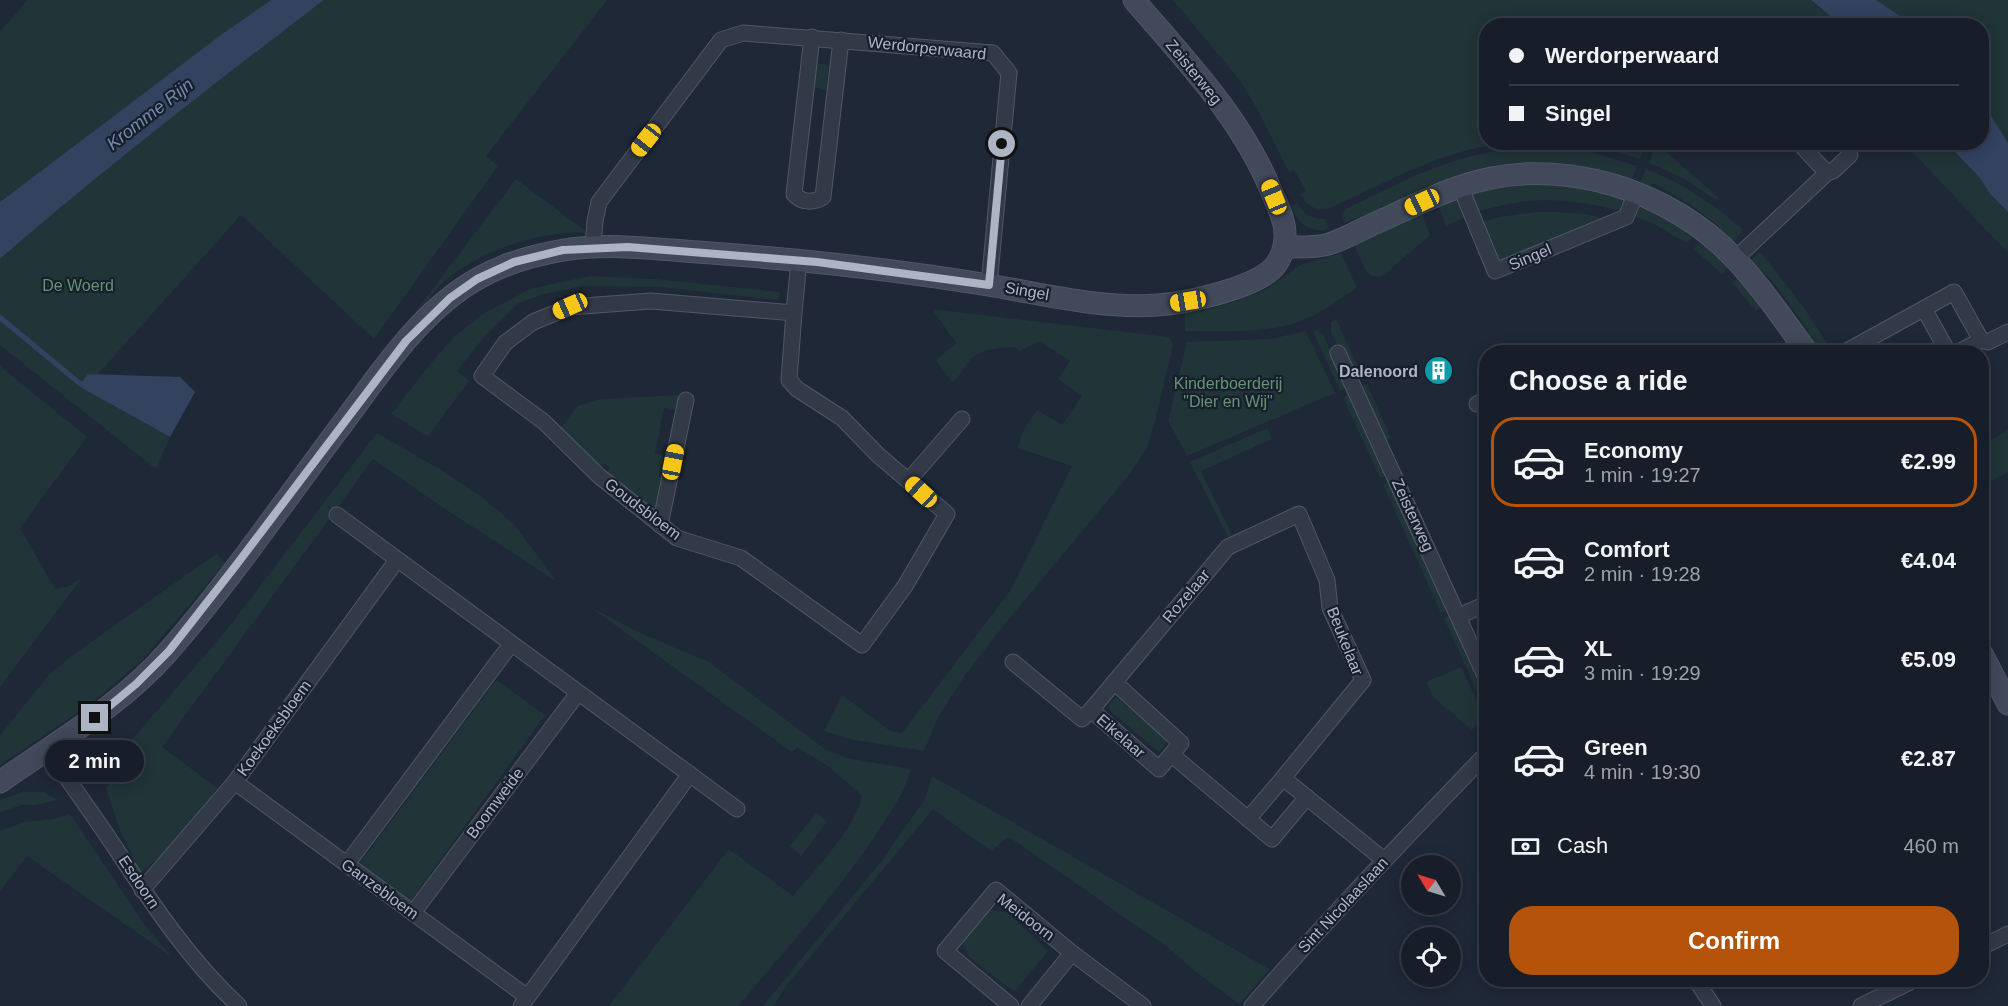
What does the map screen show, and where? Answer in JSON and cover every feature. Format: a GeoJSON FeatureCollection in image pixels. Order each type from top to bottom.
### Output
{"type":"FeatureCollection","features":[{"type":"Feature","properties":{"kind":"street","name":"Zeisterweg"},"geometry":{"type":"LineString","coordinates":[[1134,0],[1205,82],[1251,148],[1282,218],[1285,233],[1284,248]]}},
{"type":"Feature","properties":{"kind":"street","name":"Werdorperwaard"},"geometry":{"type":"LineString","coordinates":[[593,247],[599,202],[721,40],[743,33],[993,53],[1009,73],[989,285]]}},
{"type":"Feature","properties":{"kind":"street"},"geometry":{"type":"LineString","coordinates":[[812,37],[794,194],[798,199],[808,202],[824,197],[841,40]]}},
{"type":"Feature","properties":{"kind":"street"},"geometry":{"type":"LineString","coordinates":[[1805,150],[1827,173]]}},
{"type":"Feature","properties":{"kind":"street"},"geometry":{"type":"LineString","coordinates":[[1735,259],[1827,173],[1833,171],[1850,155]]}},
{"type":"Feature","properties":{"kind":"street"},"geometry":{"type":"LineString","coordinates":[[1284,248],[1332,243],[1460,186],[1493,178],[1525,174],[1572,175],[1604,182],[1636,193],[1657,202],[1691,222],[1735,259],[1803,345]]}},
{"type":"Feature","properties":{"kind":"street","name":"Singel"},"geometry":{"type":"LineString","coordinates":[[1460,186],[1495,271],[1626,217],[1636,193]]}},
{"type":"Feature","properties":{"kind":"street","name":"Singel"},"geometry":{"type":"LineString","coordinates":[[0,782],[113,704],[169,651],[384,369],[430,316],[477,279],[514,262],[563,250],[628,247],[799,260],[989,285],[1087,301],[1158,305],[1212,295],[1254,280],[1274,267],[1284,248]]}},
{"type":"Feature","properties":{"kind":"street","name":"Goudsbloem"},"geometry":{"type":"LineString","coordinates":[[794,313],[651,301],[570,306],[533,322],[505,343],[482,376],[544,422],[599,476],[677,538],[741,558],[862,645],[906,586],[947,514],[878,454],[842,418],[797,389],[789,380],[799,260]]}},
{"type":"Feature","properties":{"kind":"street"},"geometry":{"type":"LineString","coordinates":[[1858,345],[1954,292],[1981,340]]}},
{"type":"Feature","properties":{"kind":"street"},"geometry":{"type":"LineString","coordinates":[[1924,309],[1944,345]]}},
{"type":"Feature","properties":{"kind":"street"},"geometry":{"type":"LineString","coordinates":[[1972,345],[1981,340],[1988,342],[2008,332]]}},
{"type":"Feature","properties":{"kind":"street","name":"Zeisterweg"},"geometry":{"type":"LineString","coordinates":[[1338,353],[1479,662]]}},
{"type":"Feature","properties":{"kind":"street"},"geometry":{"type":"LineString","coordinates":[[660,525],[686,399]]}},
{"type":"Feature","properties":{"kind":"street"},"geometry":{"type":"LineString","coordinates":[[909,480],[962,419]]}},
{"type":"Feature","properties":{"kind":"street","name":"Rozelaar"},"geometry":{"type":"LineString","coordinates":[[1091,710],[1228,547],[1299,514],[1301,518]]}},
{"type":"Feature","properties":{"kind":"street"},"geometry":{"type":"LineString","coordinates":[[337,515],[737,809]]}},
{"type":"Feature","properties":{"kind":"street","name":"Beukelaar"},"geometry":{"type":"LineString","coordinates":[[1283,778],[1363,680],[1330,608],[1327,580],[1301,518]]}},
{"type":"Feature","properties":{"kind":"street","name":"Koekoeksbloem"},"geometry":{"type":"LineString","coordinates":[[142,890],[234,782],[397,560]]}},
{"type":"Feature","properties":{"kind":"street"},"geometry":{"type":"LineString","coordinates":[[1459,616],[1479,607]]}},
{"type":"Feature","properties":{"kind":"street"},"geometry":{"type":"LineString","coordinates":[[347,864],[511,644]]}},
{"type":"Feature","properties":{"kind":"street","name":"Eikelaar"},"geometry":{"type":"LineString","coordinates":[[1013,662],[1082,719],[1091,710],[1159,769],[1182,742],[1114,682]]}},
{"type":"Feature","properties":{"kind":"street"},"geometry":{"type":"LineString","coordinates":[[1989,667],[2008,704]]}},
{"type":"Feature","properties":{"kind":"street","name":"Boomweide"},"geometry":{"type":"LineString","coordinates":[[413,913],[578,693]]}},
{"type":"Feature","properties":{"kind":"street","name":"Esdoorn"},"geometry":{"type":"LineString","coordinates":[[47,750],[142,890],[222,990],[239,1006]]}},
{"type":"Feature","properties":{"kind":"street","name":"Eikelaar"},"geometry":{"type":"LineString","coordinates":[[1172,755],[1272,839],[1307,797]]}},
{"type":"Feature","properties":{"kind":"street","name":"Sint Nicolaaslaan"},"geometry":{"type":"LineString","coordinates":[[1252,1006],[1384,860],[1479,761]]}},
{"type":"Feature","properties":{"kind":"street"},"geometry":{"type":"LineString","coordinates":[[523,1001],[690,774]]}},
{"type":"Feature","properties":{"kind":"street"},"geometry":{"type":"LineString","coordinates":[[1248,819],[1283,778],[1384,860]]}},
{"type":"Feature","properties":{"kind":"street","name":"Ganzebloem"},"geometry":{"type":"LineString","coordinates":[[234,782],[413,913],[523,1001]]}},
{"type":"Feature","properties":{"kind":"street","name":"Meidoorn"},"geometry":{"type":"LineString","coordinates":[[1011,1006],[945,951],[996,890],[1072,953]]}},
{"type":"Feature","properties":{"kind":"street"},"geometry":{"type":"LineString","coordinates":[[1989,942],[2008,933]]}},
{"type":"Feature","properties":{"kind":"street"},"geometry":{"type":"LineString","coordinates":[[1029,1006],[1072,953],[1143,1006]]}},
{"type":"Feature","properties":{"kind":"street"},"geometry":{"type":"LineString","coordinates":[[1701,987],[1713,1006]]}},
{"type":"Feature","properties":{"kind":"street"},"geometry":{"type":"LineString","coordinates":[[1861,1006],[1892,999],[1906,987]]}},
{"type":"Feature","properties":{"kind":"green space"},"geometry":{"type":"Polygon","coordinates":[[[28,0],[271,0],[222,34],[0,202],[0,31],[28,0]]]}},
{"type":"Feature","properties":{"kind":"green space","name":"De Woerd"},"geometry":{"type":"Polygon","coordinates":[[[324,0],[607,0],[486,156],[498,166],[374,339],[241,215],[98,374],[94,374],[84,386],[0,314],[0,259],[120,159],[324,0]]]}},
{"type":"Feature","properties":{"kind":"green space"},"geometry":{"type":"Polygon","coordinates":[[[1173,0],[1811,0],[1833,18],[1479,18],[1479,148],[1418,167],[1328,209],[1312,207],[1300,194],[1306,191],[1294,170],[1289,172],[1255,105],[1238,78],[1173,0]]]}},
{"type":"Feature","properties":{"kind":"green space"},"geometry":{"type":"Polygon","coordinates":[[[1876,0],[2008,0],[2008,143],[1989,112],[1989,18],[1903,18],[1876,0]]]}},
{"type":"Feature","properties":{"kind":"green space"},"geometry":{"type":"Polygon","coordinates":[[[815,63],[829,65],[826,90],[811,86],[815,63]]]}},
{"type":"Feature","properties":{"kind":"green space"},"geometry":{"type":"Polygon","coordinates":[[[1508,150],[1587,151],[1637,166],[1631,181],[1567,167],[1392,205],[1344,223],[1342,217],[1345,209],[1431,169],[1486,153],[1508,150]]]}},
{"type":"Feature","properties":{"kind":"green space"},"geometry":{"type":"Polygon","coordinates":[[[1609,150],[1644,150],[1640,159],[1609,150]]]}},
{"type":"Feature","properties":{"kind":"green space"},"geometry":{"type":"Polygon","coordinates":[[[1654,150],[1664,150],[1719,198],[1716,200],[1685,179],[1649,163],[1654,150]]]}},
{"type":"Feature","properties":{"kind":"green space"},"geometry":{"type":"Polygon","coordinates":[[[1911,150],[1954,150],[1980,178],[1990,194],[2008,212],[2008,253],[1911,150]]]}},
{"type":"Feature","properties":{"kind":"green space"},"geometry":{"type":"Polygon","coordinates":[[[1646,169],[1697,195],[1743,230],[1732,244],[1721,235],[1720,227],[1691,205],[1653,183],[1647,188],[1639,184],[1646,169]]]}},
{"type":"Feature","properties":{"kind":"green space"},"geometry":{"type":"Polygon","coordinates":[[[516,179],[588,233],[551,235],[531,239],[492,252],[474,261],[443,283],[417,315],[406,324],[516,179]]]}},
{"type":"Feature","properties":{"kind":"green space"},"geometry":{"type":"Polygon","coordinates":[[[1515,184],[1567,184],[1625,197],[1619,210],[1582,203],[1545,200],[1515,203],[1478,211],[1471,192],[1515,184]]]}},
{"type":"Feature","properties":{"kind":"green space"},"geometry":{"type":"Polygon","coordinates":[[[1457,197],[1465,217],[1446,226],[1438,204],[1457,197]]]}},
{"type":"Feature","properties":{"kind":"green space"},"geometry":{"type":"Polygon","coordinates":[[[1297,203],[1308,215],[1325,219],[1329,229],[1316,230],[1301,222],[1291,206],[1297,203]]]}},
{"type":"Feature","properties":{"kind":"green space"},"geometry":{"type":"Polygon","coordinates":[[[1640,203],[1694,234],[1687,243],[1652,223],[1634,216],[1640,203]]]}},
{"type":"Feature","properties":{"kind":"green space"},"geometry":{"type":"Polygon","coordinates":[[[1421,212],[1430,235],[1379,277],[1372,276],[1366,271],[1355,246],[1421,212]]]}},
{"type":"Feature","properties":{"kind":"green space"},"geometry":{"type":"Polygon","coordinates":[[[1536,212],[1586,215],[1603,218],[1603,222],[1498,264],[1479,223],[1499,217],[1536,212]]]}},
{"type":"Feature","properties":{"kind":"green space"},"geometry":{"type":"Polygon","coordinates":[[[1702,240],[1730,266],[1722,274],[1694,249],[1702,240]]]}},
{"type":"Feature","properties":{"kind":"green space"},"geometry":{"type":"Polygon","coordinates":[[[1760,251],[1807,312],[1828,345],[1812,345],[1807,338],[1809,331],[1770,278],[1764,273],[1759,274],[1749,262],[1760,251]]]}},
{"type":"Feature","properties":{"kind":"green space"},"geometry":{"type":"Polygon","coordinates":[[[1341,253],[1357,288],[1316,314],[1301,321],[1273,328],[1243,331],[1185,331],[1185,313],[1237,301],[1267,289],[1300,265],[1341,253]]]}},
{"type":"Feature","properties":{"kind":"green space"},"geometry":{"type":"Polygon","coordinates":[[[589,276],[655,279],[780,292],[779,300],[659,287],[583,286],[540,295],[517,304],[485,336],[457,371],[469,381],[428,436],[391,414],[453,338],[481,315],[530,289],[589,276]]]}},
{"type":"Feature","properties":{"kind":"green space"},"geometry":{"type":"Polygon","coordinates":[[[1739,277],[1763,305],[1756,311],[1732,283],[1739,277]]]}},
{"type":"Feature","properties":{"kind":"green space"},"geometry":{"type":"Polygon","coordinates":[[[932,309],[1169,337],[1173,345],[1147,447],[1129,475],[966,674],[939,715],[924,751],[853,740],[824,731],[842,695],[890,731],[902,733],[1010,591],[1072,466],[1017,448],[1025,428],[1037,410],[1062,425],[1082,396],[1058,379],[1070,361],[1040,341],[1019,351],[1015,347],[991,349],[980,353],[970,360],[952,382],[936,360],[956,343],[932,309]]]}},
{"type":"Feature","properties":{"kind":"green space"},"geometry":{"type":"Polygon","coordinates":[[[1336,319],[1361,373],[1355,376],[1342,346],[1339,348],[1331,333],[1331,322],[1336,319]]]}},
{"type":"Feature","properties":{"kind":"green space"},"geometry":{"type":"Polygon","coordinates":[[[0,321],[80,387],[170,437],[156,469],[0,345],[0,321]]]}},
{"type":"Feature","properties":{"kind":"green space"},"geometry":{"type":"Polygon","coordinates":[[[1317,330],[1324,335],[1348,388],[1340,391],[1313,331],[1317,330]]]}},
{"type":"Feature","properties":{"kind":"green space","name":"Kinderboerderij \"Dier en Wij\""},"geometry":{"type":"Polygon","coordinates":[[[1306,331],[1335,393],[1187,456],[1168,421],[1187,342],[1270,339],[1306,331]]]}},
{"type":"Feature","properties":{"kind":"green space"},"geometry":{"type":"Polygon","coordinates":[[[0,366],[87,437],[20,528],[55,589],[66,587],[81,579],[0,687],[0,366]]]}},
{"type":"Feature","properties":{"kind":"green space"},"geometry":{"type":"Polygon","coordinates":[[[1367,384],[1391,438],[1385,441],[1361,387],[1367,384]]]}},
{"type":"Feature","properties":{"kind":"green space"},"geometry":{"type":"Polygon","coordinates":[[[1351,393],[1388,475],[1380,478],[1343,397],[1351,393]]]}},
{"type":"Feature","properties":{"kind":"green space"},"geometry":{"type":"Polygon","coordinates":[[[681,395],[678,410],[664,408],[655,453],[667,456],[657,507],[642,505],[605,475],[610,468],[605,463],[599,467],[559,430],[578,406],[600,399],[681,395]]]}},
{"type":"Feature","properties":{"kind":"green space"},"geometry":{"type":"Polygon","coordinates":[[[1267,428],[1272,439],[1201,471],[1232,535],[1228,537],[1190,462],[1267,428]]]}},
{"type":"Feature","properties":{"kind":"green space"},"geometry":{"type":"Polygon","coordinates":[[[2008,430],[2008,472],[1989,482],[1989,441],[2008,430]]]}},
{"type":"Feature","properties":{"kind":"green space"},"geometry":{"type":"Polygon","coordinates":[[[377,433],[479,495],[513,523],[557,582],[373,459],[162,747],[217,788],[172,844],[141,873],[121,833],[106,788],[117,772],[130,742],[225,632],[377,433]]]}},
{"type":"Feature","properties":{"kind":"green space"},"geometry":{"type":"Polygon","coordinates":[[[1391,481],[1449,610],[1441,613],[1383,484],[1391,481]]]}},
{"type":"Feature","properties":{"kind":"green space"},"geometry":{"type":"Polygon","coordinates":[[[216,554],[225,563],[143,659],[93,702],[0,765],[0,735],[49,675],[74,654],[216,554]]]}},
{"type":"Feature","properties":{"kind":"green space"},"geometry":{"type":"Polygon","coordinates":[[[590,607],[645,635],[709,662],[825,749],[847,758],[911,769],[896,803],[851,870],[738,1006],[609,1006],[729,849],[793,896],[844,834],[859,807],[862,795],[829,767],[797,747],[792,752],[590,607]]]}},
{"type":"Feature","properties":{"kind":"green space"},"geometry":{"type":"Polygon","coordinates":[[[1452,614],[1479,676],[1479,696],[1444,618],[1452,614]]]}},
{"type":"Feature","properties":{"kind":"green space"},"geometry":{"type":"Polygon","coordinates":[[[1461,667],[1479,705],[1479,722],[1472,730],[1433,697],[1426,682],[1461,667]]]}},
{"type":"Feature","properties":{"kind":"green space"},"geometry":{"type":"Polygon","coordinates":[[[496,680],[545,715],[410,902],[358,866],[496,680]]]}},
{"type":"Feature","properties":{"kind":"green space"},"geometry":{"type":"Polygon","coordinates":[[[1116,697],[1167,739],[1159,752],[1109,710],[1109,705],[1116,697]]]}},
{"type":"Feature","properties":{"kind":"green space"},"geometry":{"type":"Polygon","coordinates":[[[113,739],[109,751],[99,769],[92,747],[113,739]]]}},
{"type":"Feature","properties":{"kind":"green space"},"geometry":{"type":"Polygon","coordinates":[[[932,776],[1270,969],[1239,1004],[1170,949],[1012,839],[1007,838],[991,851],[933,809],[787,985],[773,1006],[763,1006],[883,859],[925,799],[932,776]]]}},
{"type":"Feature","properties":{"kind":"green space"},"geometry":{"type":"Polygon","coordinates":[[[23,792],[44,792],[58,800],[22,805],[0,812],[0,800],[23,792]]]}},
{"type":"Feature","properties":{"kind":"green space"},"geometry":{"type":"Polygon","coordinates":[[[817,812],[827,822],[801,856],[790,846],[817,812]]]}},
{"type":"Feature","properties":{"kind":"green space"},"geometry":{"type":"Polygon","coordinates":[[[70,814],[143,923],[172,957],[27,856],[0,891],[0,831],[24,822],[53,819],[70,814]]]}},
{"type":"Feature","properties":{"kind":"green space"},"geometry":{"type":"Polygon","coordinates":[[[979,909],[1007,912],[1048,951],[1014,992],[968,956],[959,933],[979,909]]]}},
{"type":"Feature","properties":{"kind":"water","name":"Kromme Rijn"},"geometry":{"type":"Polygon","coordinates":[[[271,0],[324,0],[120,159],[0,259],[0,202],[222,34],[271,0]]]}},
{"type":"Feature","properties":{"kind":"water"},"geometry":{"type":"Polygon","coordinates":[[[1811,0],[1876,0],[1903,18],[1833,18],[1811,0]]]}},
{"type":"Feature","properties":{"kind":"water"},"geometry":{"type":"Polygon","coordinates":[[[1989,112],[2008,143],[2008,212],[1990,194],[1980,178],[1954,150],[1989,150],[1989,112]]]}},
{"type":"Feature","properties":{"kind":"water"},"geometry":{"type":"Polygon","coordinates":[[[0,314],[82,382],[88,374],[180,377],[195,392],[170,437],[80,387],[0,321],[0,314]]]}},
{"type":"Feature","properties":{"kind":"place","name":"Dalenoord"},"geometry":{"type":"Point","coordinates":[1439,371]}},
{"type":"Feature","properties":{"kind":"route"},"geometry":{"type":"LineString","coordinates":[[95,718],[136,684],[169,651],[406,341],[450,298],[477,279],[514,262],[563,250],[628,247],[834,263],[989,285],[1002,144]]}}]}
